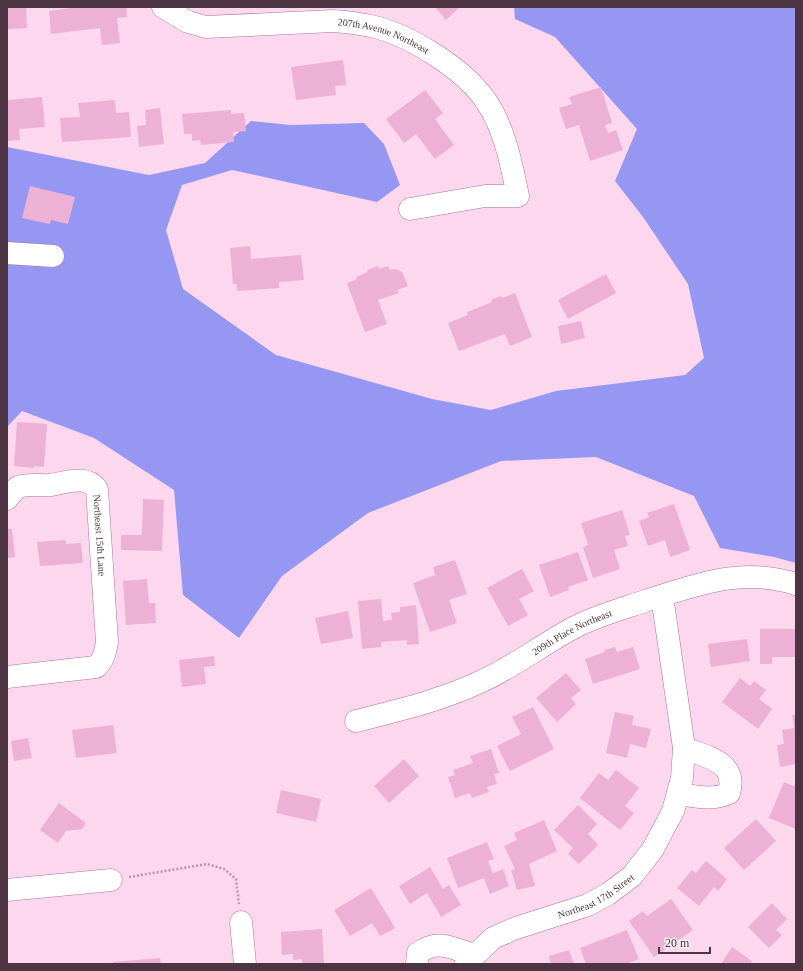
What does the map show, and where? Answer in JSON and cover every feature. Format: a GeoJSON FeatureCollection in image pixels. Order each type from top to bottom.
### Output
{"type":"FeatureCollection","features":[{"type":"Feature","properties":{"kind":"street","name":"207th Avenue Northeast"},"geometry":{"type":"LineString","coordinates":[[164,8],[188,22],[206,27],[347,22],[380,28],[405,38],[437,56],[466,78],[485,100],[501,129],[518,196],[485,196],[410,209]]}},
{"type":"Feature","properties":{"kind":"street"},"geometry":{"type":"LineString","coordinates":[[7,253],[53,256]]}},
{"type":"Feature","properties":{"kind":"street","name":"Northeast 15th Lane"},"geometry":{"type":"LineString","coordinates":[[7,499],[18,487],[50,485],[68,481],[85,481],[93,483],[97,489],[107,642],[105,654],[101,662],[96,667],[7,677]]}},
{"type":"Feature","properties":{"kind":"street","name":"209th Place Northeast"},"geometry":{"type":"LineString","coordinates":[[356,721],[433,702],[480,682],[512,666],[549,641],[579,625],[613,611],[719,579],[763,577],[796,584]]}},
{"type":"Feature","properties":{"kind":"street","name":"Northeast 17th Street"},"geometry":{"type":"LineString","coordinates":[[417,964],[418,953],[426,947],[437,944],[448,946],[470,960],[493,938],[516,928],[588,905],[608,894],[632,876],[653,849],[673,811],[682,778],[684,748],[662,596]]}},
{"type":"Feature","properties":{"kind":"street"},"geometry":{"type":"LineString","coordinates":[[678,794],[702,797],[720,797],[728,793],[731,784],[729,774],[724,765],[684,748]]}},
{"type":"Feature","properties":{"kind":"street"},"geometry":{"type":"LineString","coordinates":[[7,890],[111,880]]}},
{"type":"Feature","properties":{"kind":"street"},"geometry":{"type":"LineString","coordinates":[[241,922],[245,964]]}},
{"type":"Feature","properties":{"kind":"path"},"geometry":{"type":"LineString","coordinates":[[111,880],[175,868],[207,864],[224,869],[236,879],[241,922]]}},
{"type":"Feature","properties":{"kind":"shaded area"},"geometry":{"type":"Polygon","coordinates":[[[514,7],[796,7],[796,563],[774,557],[720,548],[694,496],[596,457],[501,461],[368,513],[282,576],[239,638],[183,595],[174,490],[94,438],[22,411],[7,427],[7,147],[149,175],[205,163],[251,121],[290,125],[364,123],[384,144],[400,185],[377,202],[232,170],[182,185],[166,230],[183,289],[276,355],[432,399],[491,410],[556,391],[685,375],[704,358],[688,284],[643,217],[615,181],[637,129],[555,37],[515,19],[514,7]]]}},
{"type":"Feature","properties":{"kind":"building"},"geometry":{"type":"Polygon","coordinates":[[[7,7],[26,7],[27,28],[7,29],[7,7]]]}},
{"type":"Feature","properties":{"kind":"building"},"geometry":{"type":"Polygon","coordinates":[[[78,7],[126,7],[127,17],[117,18],[120,43],[102,45],[100,28],[51,34],[49,11],[78,7]]]}},
{"type":"Feature","properties":{"kind":"building"},"geometry":{"type":"Polygon","coordinates":[[[435,7],[460,7],[446,20],[435,7]]]}},
{"type":"Feature","properties":{"kind":"building"},"geometry":{"type":"Polygon","coordinates":[[[343,60],[346,85],[335,86],[336,95],[296,100],[291,67],[343,60]]]}},
{"type":"Feature","properties":{"kind":"building"},"geometry":{"type":"Polygon","coordinates":[[[601,87],[612,123],[605,125],[608,133],[616,130],[623,150],[590,161],[579,125],[566,129],[559,108],[572,104],[569,97],[601,87]]]}},
{"type":"Feature","properties":{"kind":"building"},"geometry":{"type":"Polygon","coordinates":[[[425,90],[443,113],[435,119],[454,145],[435,159],[416,134],[404,143],[386,119],[425,90]]]}},
{"type":"Feature","properties":{"kind":"building"},"geometry":{"type":"Polygon","coordinates":[[[42,97],[45,127],[19,129],[20,140],[7,141],[7,100],[42,97]]]}},
{"type":"Feature","properties":{"kind":"building"},"geometry":{"type":"Polygon","coordinates":[[[115,100],[116,113],[129,112],[131,137],[62,142],[60,118],[80,117],[78,103],[115,100]]]}},
{"type":"Feature","properties":{"kind":"building"},"geometry":{"type":"Polygon","coordinates":[[[160,108],[164,144],[139,147],[137,126],[146,125],[145,110],[160,108]]]}},
{"type":"Feature","properties":{"kind":"building"},"geometry":{"type":"Polygon","coordinates":[[[231,110],[231,114],[244,113],[246,131],[233,132],[234,142],[201,145],[200,140],[192,141],[192,134],[184,134],[182,114],[231,110]]]}},
{"type":"Feature","properties":{"kind":"building"},"geometry":{"type":"Polygon","coordinates":[[[30,186],[75,197],[68,224],[51,220],[50,224],[22,218],[30,186]]]}},
{"type":"Feature","properties":{"kind":"building"},"geometry":{"type":"Polygon","coordinates":[[[250,246],[251,259],[301,255],[304,280],[279,282],[279,288],[237,291],[237,284],[233,284],[230,248],[250,246]]]}},
{"type":"Feature","properties":{"kind":"building"},"geometry":{"type":"Polygon","coordinates":[[[378,266],[379,269],[388,266],[390,270],[395,269],[402,272],[408,286],[397,290],[399,293],[378,300],[387,324],[365,332],[347,283],[368,272],[367,270],[378,266]]]}},
{"type":"Feature","properties":{"kind":"building"},"geometry":{"type":"Polygon","coordinates":[[[606,274],[616,293],[568,319],[558,300],[606,274]]]}},
{"type":"Feature","properties":{"kind":"building"},"geometry":{"type":"Polygon","coordinates":[[[515,293],[532,337],[510,346],[505,334],[459,351],[448,323],[468,315],[467,312],[492,302],[491,300],[515,293]]]}},
{"type":"Feature","properties":{"kind":"building"},"geometry":{"type":"Polygon","coordinates":[[[581,321],[585,338],[561,344],[558,326],[581,321]]]}},
{"type":"Feature","properties":{"kind":"building"},"geometry":{"type":"Polygon","coordinates":[[[17,422],[47,424],[44,467],[34,466],[34,468],[14,466],[17,422]]]}},
{"type":"Feature","properties":{"kind":"building"},"geometry":{"type":"Polygon","coordinates":[[[143,499],[164,500],[162,551],[121,550],[121,535],[142,535],[143,499]]]}},
{"type":"Feature","properties":{"kind":"building"},"geometry":{"type":"Polygon","coordinates":[[[674,504],[690,550],[670,557],[665,540],[648,546],[639,521],[649,517],[647,513],[674,504]]]}},
{"type":"Feature","properties":{"kind":"building"},"geometry":{"type":"Polygon","coordinates":[[[622,510],[630,535],[625,536],[628,546],[614,550],[620,569],[593,578],[583,547],[588,545],[581,523],[622,510]]]}},
{"type":"Feature","properties":{"kind":"building"},"geometry":{"type":"Polygon","coordinates":[[[7,529],[12,529],[15,557],[7,558],[7,529]]]}},
{"type":"Feature","properties":{"kind":"building"},"geometry":{"type":"Polygon","coordinates":[[[65,540],[66,544],[81,543],[83,563],[40,566],[37,542],[65,540]]]}},
{"type":"Feature","properties":{"kind":"building"},"geometry":{"type":"Polygon","coordinates":[[[578,552],[588,580],[568,587],[569,590],[550,597],[539,565],[578,552]]]}},
{"type":"Feature","properties":{"kind":"building"},"geometry":{"type":"Polygon","coordinates":[[[455,560],[467,594],[449,600],[457,623],[430,632],[413,583],[435,575],[433,567],[455,560]]]}},
{"type":"Feature","properties":{"kind":"building"},"geometry":{"type":"Polygon","coordinates":[[[522,569],[534,591],[519,599],[528,615],[508,626],[487,588],[522,569]]]}},
{"type":"Feature","properties":{"kind":"building"},"geometry":{"type":"Polygon","coordinates":[[[147,579],[149,603],[155,603],[156,623],[126,625],[123,581],[147,579]]]}},
{"type":"Feature","properties":{"kind":"building"},"geometry":{"type":"Polygon","coordinates":[[[381,599],[383,621],[392,620],[391,613],[400,612],[400,607],[416,605],[419,644],[407,645],[407,640],[381,642],[381,647],[362,649],[358,601],[381,599]]]}},
{"type":"Feature","properties":{"kind":"building"},"geometry":{"type":"Polygon","coordinates":[[[348,611],[353,638],[321,644],[315,618],[348,611]]]}},
{"type":"Feature","properties":{"kind":"building"},"geometry":{"type":"Polygon","coordinates":[[[760,629],[796,629],[796,657],[772,657],[772,664],[760,664],[760,629]]]}},
{"type":"Feature","properties":{"kind":"building"},"geometry":{"type":"Polygon","coordinates":[[[747,639],[750,661],[711,667],[708,644],[747,639]]]}},
{"type":"Feature","properties":{"kind":"building"},"geometry":{"type":"Polygon","coordinates":[[[615,647],[617,652],[633,647],[640,669],[593,684],[585,659],[605,652],[604,650],[615,647]]]}},
{"type":"Feature","properties":{"kind":"building"},"geometry":{"type":"Polygon","coordinates":[[[214,656],[215,666],[204,667],[206,684],[182,687],[179,660],[214,656]]]}},
{"type":"Feature","properties":{"kind":"building"},"geometry":{"type":"Polygon","coordinates":[[[566,673],[581,690],[571,698],[576,704],[557,722],[536,698],[566,673]]]}},
{"type":"Feature","properties":{"kind":"building"},"geometry":{"type":"Polygon","coordinates":[[[740,678],[750,686],[754,681],[766,690],[759,699],[772,709],[758,729],[722,702],[740,678]]]}},
{"type":"Feature","properties":{"kind":"building"},"geometry":{"type":"Polygon","coordinates":[[[533,707],[554,749],[510,771],[497,746],[521,734],[512,717],[533,707]]]}},
{"type":"Feature","properties":{"kind":"building"},"geometry":{"type":"Polygon","coordinates":[[[615,712],[634,716],[632,725],[651,729],[646,748],[630,744],[627,758],[606,753],[615,712]]]}},
{"type":"Feature","properties":{"kind":"building"},"geometry":{"type":"Polygon","coordinates":[[[792,715],[796,715],[796,764],[780,767],[777,745],[784,744],[782,730],[794,728],[792,715]]]}},
{"type":"Feature","properties":{"kind":"building"},"geometry":{"type":"Polygon","coordinates":[[[113,725],[117,753],[76,758],[72,730],[113,725]]]}},
{"type":"Feature","properties":{"kind":"building"},"geometry":{"type":"Polygon","coordinates":[[[28,738],[32,758],[14,761],[11,741],[28,738]]]}},
{"type":"Feature","properties":{"kind":"building"},"geometry":{"type":"Polygon","coordinates":[[[491,749],[499,773],[494,774],[497,784],[487,787],[489,792],[472,798],[470,793],[455,798],[448,777],[455,775],[453,770],[473,763],[470,756],[491,749]]]}},
{"type":"Feature","properties":{"kind":"building"},"geometry":{"type":"Polygon","coordinates":[[[404,759],[419,776],[389,803],[374,786],[404,759]]]}},
{"type":"Feature","properties":{"kind":"building"},"geometry":{"type":"Polygon","coordinates":[[[616,770],[639,788],[625,806],[634,813],[620,830],[580,798],[599,773],[608,780],[616,770]]]}},
{"type":"Feature","properties":{"kind":"building"},"geometry":{"type":"Polygon","coordinates":[[[784,782],[796,787],[796,829],[769,818],[784,782]]]}},
{"type":"Feature","properties":{"kind":"building"},"geometry":{"type":"Polygon","coordinates":[[[281,790],[321,799],[316,822],[276,813],[281,790]]]}},
{"type":"Feature","properties":{"kind":"building"},"geometry":{"type":"Polygon","coordinates":[[[59,803],[86,823],[82,829],[66,831],[58,843],[40,830],[59,803]]]}},
{"type":"Feature","properties":{"kind":"building"},"geometry":{"type":"Polygon","coordinates":[[[578,805],[597,824],[588,834],[598,845],[579,864],[568,854],[573,848],[554,830],[578,805]]]}},
{"type":"Feature","properties":{"kind":"building"},"geometry":{"type":"Polygon","coordinates":[[[756,819],[776,841],[744,870],[724,848],[756,819]]]}},
{"type":"Feature","properties":{"kind":"building"},"geometry":{"type":"Polygon","coordinates":[[[544,820],[557,851],[529,864],[535,886],[517,890],[511,870],[515,869],[504,846],[517,840],[514,833],[544,820]]]}},
{"type":"Feature","properties":{"kind":"building"},"geometry":{"type":"Polygon","coordinates":[[[487,842],[494,859],[488,861],[493,873],[503,869],[509,886],[490,894],[484,878],[458,888],[447,858],[487,842]]]}},
{"type":"Feature","properties":{"kind":"building"},"geometry":{"type":"Polygon","coordinates":[[[706,861],[727,879],[718,891],[714,887],[699,906],[677,888],[692,870],[696,873],[706,861]]]}},
{"type":"Feature","properties":{"kind":"building"},"geometry":{"type":"Polygon","coordinates":[[[430,867],[443,889],[449,885],[461,905],[441,917],[427,893],[410,904],[399,886],[430,867]]]}},
{"type":"Feature","properties":{"kind":"building"},"geometry":{"type":"Polygon","coordinates":[[[371,888],[395,928],[380,936],[372,923],[350,936],[334,910],[371,888]]]}},
{"type":"Feature","properties":{"kind":"building"},"geometry":{"type":"Polygon","coordinates":[[[671,899],[693,930],[654,957],[629,921],[643,911],[647,916],[671,899]]]}},
{"type":"Feature","properties":{"kind":"building"},"geometry":{"type":"Polygon","coordinates":[[[772,903],[787,919],[776,930],[782,935],[769,948],[748,927],[772,903]]]}},
{"type":"Feature","properties":{"kind":"building"},"geometry":{"type":"Polygon","coordinates":[[[322,929],[324,964],[302,964],[302,959],[293,960],[293,954],[282,955],[281,932],[322,929]]]}},
{"type":"Feature","properties":{"kind":"building"},"geometry":{"type":"Polygon","coordinates":[[[627,930],[639,959],[626,964],[586,964],[580,948],[627,930]]]}},
{"type":"Feature","properties":{"kind":"building"},"geometry":{"type":"Polygon","coordinates":[[[732,947],[752,961],[750,964],[721,964],[732,947]]]}},
{"type":"Feature","properties":{"kind":"building"},"geometry":{"type":"Polygon","coordinates":[[[569,950],[574,964],[551,964],[549,956],[569,950]]]}},
{"type":"Feature","properties":{"kind":"building"},"geometry":{"type":"Polygon","coordinates":[[[160,958],[161,964],[113,964],[113,962],[160,958]]]}}]}
